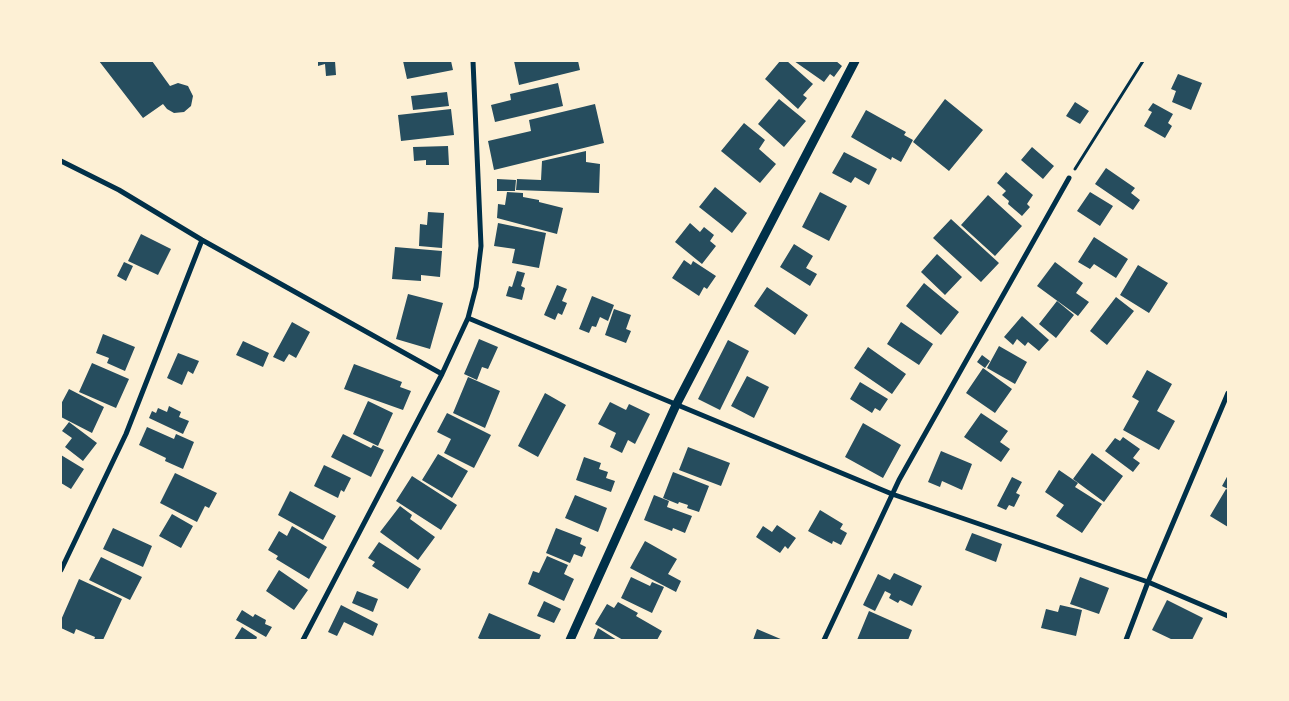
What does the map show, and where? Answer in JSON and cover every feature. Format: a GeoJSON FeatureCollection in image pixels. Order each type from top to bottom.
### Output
{"type":"FeatureCollection","features":[{"type":"Feature","properties":{"kind":"street"},"geometry":{"type":"LineString","coordinates":[[303,640],[442,374],[468,318],[476,287],[481,246],[473,61]]}},
{"type":"Feature","properties":{"kind":"street"},"geometry":{"type":"LineString","coordinates":[[570,640],[676,405],[855,61]]}},
{"type":"Feature","properties":{"kind":"street"},"geometry":{"type":"LineString","coordinates":[[61,161],[119,190],[202,240],[442,374]]}},
{"type":"Feature","properties":{"kind":"street"},"geometry":{"type":"LineString","coordinates":[[824,640],[892,494],[1069,178]]}},
{"type":"Feature","properties":{"kind":"street"},"geometry":{"type":"LineString","coordinates":[[61,570],[126,434],[202,240]]}},
{"type":"Feature","properties":{"kind":"street"},"geometry":{"type":"LineString","coordinates":[[468,318],[892,494],[1148,582],[1228,616]]}},
{"type":"Feature","properties":{"kind":"street"},"geometry":{"type":"LineString","coordinates":[[1126,640],[1148,582],[1228,393]]}},
{"type":"Feature","properties":{"kind":"path"},"geometry":{"type":"LineString","coordinates":[[1069,178],[1142,61]]}},
{"type":"Feature","properties":{"kind":"building"},"geometry":{"type":"Polygon","coordinates":[[[99,61],[152,61],[170,86],[178,83],[188,86],[193,96],[191,106],[184,112],[174,113],[163,104],[143,118],[99,61]]]}},
{"type":"Feature","properties":{"kind":"building"},"geometry":{"type":"Polygon","coordinates":[[[318,61],[335,61],[336,75],[326,76],[325,64],[318,66],[318,61]]]}},
{"type":"Feature","properties":{"kind":"building"},"geometry":{"type":"Polygon","coordinates":[[[403,61],[451,61],[453,70],[407,79],[403,61]]]}},
{"type":"Feature","properties":{"kind":"building"},"geometry":{"type":"Polygon","coordinates":[[[514,61],[578,61],[580,70],[519,85],[514,61]]]}},
{"type":"Feature","properties":{"kind":"building"},"geometry":{"type":"Polygon","coordinates":[[[780,61],[787,61],[813,84],[803,95],[807,98],[798,109],[765,79],[780,61]]]}},
{"type":"Feature","properties":{"kind":"building"},"geometry":{"type":"Polygon","coordinates":[[[794,61],[836,61],[842,66],[834,77],[830,74],[824,82],[794,61]]]}},
{"type":"Feature","properties":{"kind":"building"},"geometry":{"type":"Polygon","coordinates":[[[1178,74],[1202,83],[1191,110],[1172,102],[1176,91],[1171,89],[1178,74]]]}},
{"type":"Feature","properties":{"kind":"building"},"geometry":{"type":"Polygon","coordinates":[[[558,83],[563,106],[495,122],[491,105],[511,100],[510,94],[558,83]]]}},
{"type":"Feature","properties":{"kind":"building"},"geometry":{"type":"Polygon","coordinates":[[[447,92],[449,106],[413,110],[411,96],[447,92]]]}},
{"type":"Feature","properties":{"kind":"building"},"geometry":{"type":"Polygon","coordinates":[[[779,99],[806,121],[784,147],[758,124],[779,99]]]}},
{"type":"Feature","properties":{"kind":"building"},"geometry":{"type":"Polygon","coordinates":[[[945,99],[983,130],[949,171],[913,142],[945,99]]]}},
{"type":"Feature","properties":{"kind":"building"},"geometry":{"type":"Polygon","coordinates":[[[1075,102],[1089,111],[1080,124],[1066,116],[1075,102]]]}},
{"type":"Feature","properties":{"kind":"building"},"geometry":{"type":"Polygon","coordinates":[[[1153,103],[1173,114],[1168,123],[1172,126],[1165,138],[1144,126],[1152,112],[1148,110],[1153,103]]]}},
{"type":"Feature","properties":{"kind":"building"},"geometry":{"type":"Polygon","coordinates":[[[595,104],[604,143],[494,170],[488,141],[531,131],[529,120],[595,104]]]}},
{"type":"Feature","properties":{"kind":"building"},"geometry":{"type":"Polygon","coordinates":[[[451,109],[454,135],[401,141],[398,115],[451,109]]]}},
{"type":"Feature","properties":{"kind":"building"},"geometry":{"type":"Polygon","coordinates":[[[866,110],[906,132],[904,135],[913,140],[901,162],[892,157],[891,160],[851,137],[866,110]]]}},
{"type":"Feature","properties":{"kind":"building"},"geometry":{"type":"Polygon","coordinates":[[[744,123],[765,140],[759,149],[776,164],[760,183],[721,151],[744,123]]]}},
{"type":"Feature","properties":{"kind":"building"},"geometry":{"type":"Polygon","coordinates":[[[448,146],[449,165],[426,165],[426,160],[414,161],[413,147],[448,146]]]}},
{"type":"Feature","properties":{"kind":"building"},"geometry":{"type":"Polygon","coordinates":[[[1032,147],[1054,166],[1043,179],[1021,160],[1032,147]]]}},
{"type":"Feature","properties":{"kind":"building"},"geometry":{"type":"Polygon","coordinates":[[[586,151],[586,162],[600,164],[599,193],[516,190],[517,179],[541,180],[542,161],[586,151]]]}},
{"type":"Feature","properties":{"kind":"building"},"geometry":{"type":"Polygon","coordinates":[[[844,152],[877,169],[869,185],[855,177],[851,183],[832,173],[844,152]]]}},
{"type":"Feature","properties":{"kind":"building"},"geometry":{"type":"Polygon","coordinates":[[[1106,168],[1135,188],[1131,193],[1140,200],[1133,210],[1095,184],[1106,168]]]}},
{"type":"Feature","properties":{"kind":"building"},"geometry":{"type":"Polygon","coordinates":[[[1006,172],[1033,195],[1027,204],[1030,207],[1022,216],[1008,204],[1009,201],[1002,195],[1006,191],[997,183],[1006,172]]]}},
{"type":"Feature","properties":{"kind":"building"},"geometry":{"type":"Polygon","coordinates":[[[497,179],[516,180],[515,191],[497,191],[497,179]]]}},
{"type":"Feature","properties":{"kind":"building"},"geometry":{"type":"Polygon","coordinates":[[[715,187],[747,213],[732,233],[699,207],[715,187]]]}},
{"type":"Feature","properties":{"kind":"building"},"geometry":{"type":"Polygon","coordinates":[[[507,192],[523,193],[523,197],[563,208],[557,234],[497,218],[498,204],[505,205],[507,192]]]}},
{"type":"Feature","properties":{"kind":"building"},"geometry":{"type":"Polygon","coordinates":[[[820,192],[847,206],[829,241],[802,227],[820,192]]]}},
{"type":"Feature","properties":{"kind":"building"},"geometry":{"type":"Polygon","coordinates":[[[1090,192],[1113,206],[1100,226],[1077,211],[1090,192]]]}},
{"type":"Feature","properties":{"kind":"building"},"geometry":{"type":"Polygon","coordinates":[[[988,195],[1022,226],[995,256],[961,225],[988,195]]]}},
{"type":"Feature","properties":{"kind":"building"},"geometry":{"type":"Polygon","coordinates":[[[428,212],[444,213],[442,248],[419,246],[420,224],[427,225],[428,212]]]}},
{"type":"Feature","properties":{"kind":"building"},"geometry":{"type":"Polygon","coordinates":[[[951,219],[999,263],[981,282],[933,238],[951,219]]]}},
{"type":"Feature","properties":{"kind":"building"},"geometry":{"type":"Polygon","coordinates":[[[498,223],[546,233],[539,268],[512,263],[515,249],[494,246],[498,223]]]}},
{"type":"Feature","properties":{"kind":"building"},"geometry":{"type":"Polygon","coordinates":[[[690,223],[700,232],[704,227],[714,235],[710,241],[716,246],[702,264],[675,242],[690,223]]]}},
{"type":"Feature","properties":{"kind":"building"},"geometry":{"type":"Polygon","coordinates":[[[141,234],[171,249],[158,275],[128,261],[141,234]]]}},
{"type":"Feature","properties":{"kind":"building"},"geometry":{"type":"Polygon","coordinates":[[[1094,237],[1128,259],[1116,278],[1094,264],[1090,269],[1078,262],[1094,237]]]}},
{"type":"Feature","properties":{"kind":"building"},"geometry":{"type":"Polygon","coordinates":[[[794,244],[813,256],[806,268],[817,274],[810,286],[780,267],[794,244]]]}},
{"type":"Feature","properties":{"kind":"building"},"geometry":{"type":"Polygon","coordinates":[[[395,247],[442,251],[440,277],[421,275],[421,281],[392,279],[395,247]]]}},
{"type":"Feature","properties":{"kind":"building"},"geometry":{"type":"Polygon","coordinates":[[[937,254],[962,277],[945,295],[921,272],[937,254]]]}},
{"type":"Feature","properties":{"kind":"building"},"geometry":{"type":"Polygon","coordinates":[[[684,260],[691,265],[693,261],[716,276],[707,289],[704,287],[699,296],[672,278],[684,260]]]}},
{"type":"Feature","properties":{"kind":"building"},"geometry":{"type":"Polygon","coordinates":[[[124,262],[133,266],[126,281],[117,276],[124,262]]]}},
{"type":"Feature","properties":{"kind":"building"},"geometry":{"type":"Polygon","coordinates":[[[1055,262],[1083,283],[1076,293],[1089,302],[1078,316],[1037,286],[1055,262]]]}},
{"type":"Feature","properties":{"kind":"building"},"geometry":{"type":"Polygon","coordinates":[[[1138,265],[1168,283],[1149,313],[1120,295],[1138,265]]]}},
{"type":"Feature","properties":{"kind":"building"},"geometry":{"type":"Polygon","coordinates":[[[517,271],[525,273],[521,286],[525,288],[522,300],[506,296],[509,286],[512,287],[517,271]]]}},
{"type":"Feature","properties":{"kind":"building"},"geometry":{"type":"Polygon","coordinates":[[[924,283],[959,312],[941,335],[906,306],[924,283]]]}},
{"type":"Feature","properties":{"kind":"building"},"geometry":{"type":"Polygon","coordinates":[[[557,285],[567,289],[562,301],[567,303],[562,315],[558,313],[555,320],[544,315],[557,285]]]}},
{"type":"Feature","properties":{"kind":"building"},"geometry":{"type":"Polygon","coordinates":[[[767,287],[808,315],[795,335],[754,306],[767,287]]]}},
{"type":"Feature","properties":{"kind":"building"},"geometry":{"type":"Polygon","coordinates":[[[408,294],[443,303],[430,349],[396,339],[408,294]]]}},
{"type":"Feature","properties":{"kind":"building"},"geometry":{"type":"Polygon","coordinates":[[[592,296],[614,305],[608,321],[600,317],[596,327],[592,326],[589,333],[579,329],[592,296]]]}},
{"type":"Feature","properties":{"kind":"building"},"geometry":{"type":"Polygon","coordinates":[[[1116,297],[1134,311],[1107,345],[1090,331],[1116,297]]]}},
{"type":"Feature","properties":{"kind":"building"},"geometry":{"type":"Polygon","coordinates":[[[1057,301],[1074,315],[1056,338],[1039,324],[1057,301]]]}},
{"type":"Feature","properties":{"kind":"building"},"geometry":{"type":"Polygon","coordinates":[[[614,309],[631,315],[626,329],[631,331],[626,343],[605,335],[614,309]]]}},
{"type":"Feature","properties":{"kind":"building"},"geometry":{"type":"Polygon","coordinates":[[[1022,316],[1049,340],[1039,351],[1028,342],[1025,346],[1017,339],[1013,345],[1004,337],[1022,316]]]}},
{"type":"Feature","properties":{"kind":"building"},"geometry":{"type":"Polygon","coordinates":[[[292,322],[310,332],[296,358],[289,354],[284,362],[273,357],[292,322]]]}},
{"type":"Feature","properties":{"kind":"building"},"geometry":{"type":"Polygon","coordinates":[[[901,322],[933,344],[919,365],[887,344],[901,322]]]}},
{"type":"Feature","properties":{"kind":"building"},"geometry":{"type":"Polygon","coordinates":[[[103,334],[135,347],[125,371],[107,363],[109,358],[96,353],[103,334]]]}},
{"type":"Feature","properties":{"kind":"building"},"geometry":{"type":"Polygon","coordinates":[[[479,339],[498,347],[488,369],[482,367],[477,380],[464,374],[479,339]]]}},
{"type":"Feature","properties":{"kind":"building"},"geometry":{"type":"Polygon","coordinates":[[[728,340],[749,351],[720,410],[698,399],[728,340]]]}},
{"type":"Feature","properties":{"kind":"building"},"geometry":{"type":"Polygon","coordinates":[[[243,341],[269,353],[263,367],[236,355],[243,341]]]}},
{"type":"Feature","properties":{"kind":"building"},"geometry":{"type":"Polygon","coordinates":[[[999,346],[1027,362],[1015,384],[987,368],[999,346]]]}},
{"type":"Feature","properties":{"kind":"building"},"geometry":{"type":"Polygon","coordinates":[[[868,347],[906,374],[892,394],[854,368],[868,347]]]}},
{"type":"Feature","properties":{"kind":"building"},"geometry":{"type":"Polygon","coordinates":[[[178,353],[199,361],[193,374],[188,371],[182,385],[167,378],[178,353]]]}},
{"type":"Feature","properties":{"kind":"building"},"geometry":{"type":"Polygon","coordinates":[[[982,355],[990,361],[985,368],[977,362],[982,355]]]}},
{"type":"Feature","properties":{"kind":"building"},"geometry":{"type":"Polygon","coordinates":[[[92,363],[129,379],[116,408],[79,392],[92,363]]]}},
{"type":"Feature","properties":{"kind":"building"},"geometry":{"type":"Polygon","coordinates":[[[354,364],[402,382],[400,387],[411,391],[403,410],[344,389],[354,364]]]}},
{"type":"Feature","properties":{"kind":"building"},"geometry":{"type":"Polygon","coordinates":[[[983,368],[1012,389],[995,413],[966,393],[983,368]]]}},
{"type":"Feature","properties":{"kind":"building"},"geometry":{"type":"Polygon","coordinates":[[[1147,370],[1172,384],[1157,411],[1175,421],[1159,450],[1123,430],[1139,401],[1132,397],[1147,370]]]}},
{"type":"Feature","properties":{"kind":"building"},"geometry":{"type":"Polygon","coordinates":[[[747,376],[769,387],[754,418],[731,406],[747,376]]]}},
{"type":"Feature","properties":{"kind":"building"},"geometry":{"type":"Polygon","coordinates":[[[468,377],[500,391],[485,428],[453,413],[468,377]]]}},
{"type":"Feature","properties":{"kind":"building"},"geometry":{"type":"Polygon","coordinates":[[[860,382],[888,399],[880,411],[875,408],[872,413],[850,399],[860,382]]]}},
{"type":"Feature","properties":{"kind":"building"},"geometry":{"type":"Polygon","coordinates":[[[69,389],[104,407],[92,433],[61,417],[61,404],[69,389]]]}},
{"type":"Feature","properties":{"kind":"building"},"geometry":{"type":"Polygon","coordinates":[[[545,393],[566,405],[538,457],[518,446],[545,393]]]}},
{"type":"Feature","properties":{"kind":"building"},"geometry":{"type":"Polygon","coordinates":[[[368,401],[393,413],[378,446],[353,434],[368,401]]]}},
{"type":"Feature","properties":{"kind":"building"},"geometry":{"type":"Polygon","coordinates":[[[610,402],[626,410],[629,404],[650,414],[635,444],[628,440],[622,453],[610,447],[616,433],[598,424],[610,402]]]}},
{"type":"Feature","properties":{"kind":"building"},"geometry":{"type":"Polygon","coordinates":[[[169,406],[181,412],[179,417],[189,421],[183,434],[149,418],[152,411],[156,413],[158,408],[167,412],[169,406]]]}},
{"type":"Feature","properties":{"kind":"building"},"geometry":{"type":"Polygon","coordinates":[[[447,413],[491,435],[474,468],[444,453],[451,439],[437,432],[447,413]]]}},
{"type":"Feature","properties":{"kind":"building"},"geometry":{"type":"Polygon","coordinates":[[[981,413],[1008,431],[1000,442],[1010,449],[1001,462],[964,437],[981,413]]]}},
{"type":"Feature","properties":{"kind":"building"},"geometry":{"type":"Polygon","coordinates":[[[69,422],[97,443],[83,461],[65,447],[72,438],[62,431],[69,422]]]}},
{"type":"Feature","properties":{"kind":"building"},"geometry":{"type":"Polygon","coordinates":[[[863,423],[901,445],[883,478],[845,457],[863,423]]]}},
{"type":"Feature","properties":{"kind":"building"},"geometry":{"type":"Polygon","coordinates":[[[147,427],[174,439],[176,434],[194,442],[183,469],[165,461],[166,458],[139,445],[147,427]]]}},
{"type":"Feature","properties":{"kind":"building"},"geometry":{"type":"Polygon","coordinates":[[[343,434],[371,448],[373,445],[384,450],[371,477],[331,457],[343,434]]]}},
{"type":"Feature","properties":{"kind":"building"},"geometry":{"type":"Polygon","coordinates":[[[1123,437],[1140,449],[1133,458],[1140,463],[1133,472],[1105,451],[1115,438],[1120,441],[1123,437]]]}},
{"type":"Feature","properties":{"kind":"building"},"geometry":{"type":"Polygon","coordinates":[[[688,447],[730,463],[721,486],[679,470],[688,447]]]}},
{"type":"Feature","properties":{"kind":"building"},"geometry":{"type":"Polygon","coordinates":[[[941,451],[972,464],[962,490],[942,481],[940,487],[928,482],[941,451]]]}},
{"type":"Feature","properties":{"kind":"building"},"geometry":{"type":"Polygon","coordinates":[[[1092,453],[1123,476],[1104,502],[1073,479],[1092,453]]]}},
{"type":"Feature","properties":{"kind":"building"},"geometry":{"type":"Polygon","coordinates":[[[438,454],[468,471],[452,498],[422,480],[438,454]]]}},
{"type":"Feature","properties":{"kind":"building"},"geometry":{"type":"Polygon","coordinates":[[[61,455],[84,469],[71,489],[61,483],[61,455]]]}},
{"type":"Feature","properties":{"kind":"building"},"geometry":{"type":"Polygon","coordinates":[[[584,457],[601,463],[599,469],[608,472],[606,478],[615,481],[611,492],[576,480],[584,457]]]}},
{"type":"Feature","properties":{"kind":"building"},"geometry":{"type":"Polygon","coordinates":[[[324,465],[351,478],[344,492],[341,490],[338,498],[314,486],[324,465]]]}},
{"type":"Feature","properties":{"kind":"building"},"geometry":{"type":"Polygon","coordinates":[[[1059,470],[1078,483],[1075,487],[1102,504],[1082,533],[1056,516],[1064,505],[1045,492],[1059,470]]]}},
{"type":"Feature","properties":{"kind":"building"},"geometry":{"type":"Polygon","coordinates":[[[673,472],[709,486],[699,512],[687,508],[688,505],[679,502],[678,504],[663,498],[673,472]]]}},
{"type":"Feature","properties":{"kind":"building"},"geometry":{"type":"Polygon","coordinates":[[[175,473],[217,493],[209,508],[205,506],[197,522],[160,503],[175,473]]]}},
{"type":"Feature","properties":{"kind":"building"},"geometry":{"type":"Polygon","coordinates":[[[1228,475],[1228,489],[1222,486],[1228,475]]]}},
{"type":"Feature","properties":{"kind":"building"},"geometry":{"type":"Polygon","coordinates":[[[412,476],[457,505],[441,530],[396,501],[412,476]]]}},
{"type":"Feature","properties":{"kind":"building"},"geometry":{"type":"Polygon","coordinates":[[[1012,477],[1022,482],[1016,493],[1020,495],[1014,507],[1009,505],[1006,510],[997,506],[1012,477]]]}},
{"type":"Feature","properties":{"kind":"building"},"geometry":{"type":"Polygon","coordinates":[[[1226,489],[1228,490],[1228,527],[1210,516],[1226,489]]]}},
{"type":"Feature","properties":{"kind":"building"},"geometry":{"type":"Polygon","coordinates":[[[290,491],[336,516],[323,540],[278,515],[290,491]]]}},
{"type":"Feature","properties":{"kind":"building"},"geometry":{"type":"Polygon","coordinates":[[[575,495],[607,508],[598,532],[565,518],[575,495]]]}},
{"type":"Feature","properties":{"kind":"building"},"geometry":{"type":"Polygon","coordinates":[[[654,495],[669,501],[667,507],[692,516],[685,533],[673,528],[672,531],[644,520],[654,495]]]}},
{"type":"Feature","properties":{"kind":"building"},"geometry":{"type":"Polygon","coordinates":[[[400,506],[412,515],[410,519],[435,537],[418,560],[380,532],[400,506]]]}},
{"type":"Feature","properties":{"kind":"building"},"geometry":{"type":"Polygon","coordinates":[[[820,510],[843,524],[840,529],[847,533],[841,545],[833,541],[832,544],[808,531],[820,510]]]}},
{"type":"Feature","properties":{"kind":"building"},"geometry":{"type":"Polygon","coordinates":[[[172,514],[193,526],[181,548],[159,536],[172,514]]]}},
{"type":"Feature","properties":{"kind":"building"},"geometry":{"type":"Polygon","coordinates":[[[777,525],[796,538],[788,549],[785,546],[780,553],[756,537],[763,526],[772,532],[777,525]]]}},
{"type":"Feature","properties":{"kind":"building"},"geometry":{"type":"Polygon","coordinates":[[[292,526],[327,547],[309,579],[276,559],[278,556],[268,550],[279,531],[287,536],[292,526]]]}},
{"type":"Feature","properties":{"kind":"building"},"geometry":{"type":"Polygon","coordinates":[[[113,528],[152,546],[143,567],[103,549],[113,528]]]}},
{"type":"Feature","properties":{"kind":"building"},"geometry":{"type":"Polygon","coordinates":[[[556,528],[582,538],[580,544],[586,547],[582,557],[574,554],[570,563],[546,553],[556,528]]]}},
{"type":"Feature","properties":{"kind":"building"},"geometry":{"type":"Polygon","coordinates":[[[972,533],[1002,544],[996,562],[965,550],[972,533]]]}},
{"type":"Feature","properties":{"kind":"building"},"geometry":{"type":"Polygon","coordinates":[[[645,541],[677,559],[668,574],[681,581],[676,592],[630,568],[645,541]]]}},
{"type":"Feature","properties":{"kind":"building"},"geometry":{"type":"Polygon","coordinates":[[[379,542],[421,569],[408,589],[372,566],[375,562],[368,558],[379,542]]]}},
{"type":"Feature","properties":{"kind":"building"},"geometry":{"type":"Polygon","coordinates":[[[547,556],[568,565],[564,574],[574,579],[564,601],[528,584],[533,571],[539,573],[547,556]]]}},
{"type":"Feature","properties":{"kind":"building"},"geometry":{"type":"Polygon","coordinates":[[[101,557],[142,577],[130,600],[89,580],[101,557]]]}},
{"type":"Feature","properties":{"kind":"building"},"geometry":{"type":"Polygon","coordinates":[[[279,570],[308,590],[294,610],[266,591],[279,570]]]}},
{"type":"Feature","properties":{"kind":"building"},"geometry":{"type":"Polygon","coordinates":[[[894,573],[922,586],[912,606],[900,600],[898,603],[889,598],[891,594],[885,591],[875,611],[863,605],[878,574],[890,580],[894,573]]]}},
{"type":"Feature","properties":{"kind":"building"},"geometry":{"type":"Polygon","coordinates":[[[631,577],[650,586],[652,582],[664,587],[652,613],[621,598],[631,577]]]}},
{"type":"Feature","properties":{"kind":"building"},"geometry":{"type":"Polygon","coordinates":[[[1080,577],[1109,588],[1099,614],[1070,604],[1080,577]]]}},
{"type":"Feature","properties":{"kind":"building"},"geometry":{"type":"Polygon","coordinates":[[[79,579],[122,599],[103,640],[94,640],[95,637],[76,629],[74,634],[61,628],[61,620],[79,579]]]}},
{"type":"Feature","properties":{"kind":"building"},"geometry":{"type":"Polygon","coordinates":[[[357,591],[378,599],[373,612],[352,603],[357,591]]]}},
{"type":"Feature","properties":{"kind":"building"},"geometry":{"type":"Polygon","coordinates":[[[1167,600],[1203,618],[1192,640],[1173,640],[1152,630],[1167,600]]]}},
{"type":"Feature","properties":{"kind":"building"},"geometry":{"type":"Polygon","coordinates":[[[544,601],[561,609],[554,623],[537,616],[544,601]]]}},
{"type":"Feature","properties":{"kind":"building"},"geometry":{"type":"Polygon","coordinates":[[[618,602],[638,613],[636,616],[662,631],[657,640],[623,640],[595,624],[607,604],[614,608],[618,602]]]}},
{"type":"Feature","properties":{"kind":"building"},"geometry":{"type":"Polygon","coordinates":[[[341,605],[378,624],[373,636],[344,622],[337,636],[328,632],[341,605]]]}},
{"type":"Feature","properties":{"kind":"building"},"geometry":{"type":"Polygon","coordinates":[[[1060,605],[1082,610],[1076,636],[1041,628],[1046,609],[1058,612],[1060,605]]]}},
{"type":"Feature","properties":{"kind":"building"},"geometry":{"type":"Polygon","coordinates":[[[242,610],[253,617],[255,614],[266,620],[265,624],[272,627],[266,637],[236,620],[242,610]]]}},
{"type":"Feature","properties":{"kind":"building"},"geometry":{"type":"Polygon","coordinates":[[[869,611],[912,630],[908,640],[857,640],[869,611]]]}},
{"type":"Feature","properties":{"kind":"building"},"geometry":{"type":"Polygon","coordinates":[[[489,613],[541,635],[539,640],[482,640],[478,638],[489,613]]]}},
{"type":"Feature","properties":{"kind":"building"},"geometry":{"type":"Polygon","coordinates":[[[242,627],[257,637],[256,640],[234,640],[242,627]]]}},
{"type":"Feature","properties":{"kind":"building"},"geometry":{"type":"Polygon","coordinates":[[[598,628],[617,640],[593,640],[598,628]]]}},
{"type":"Feature","properties":{"kind":"building"},"geometry":{"type":"Polygon","coordinates":[[[757,629],[783,640],[753,640],[757,629]]]}}]}
